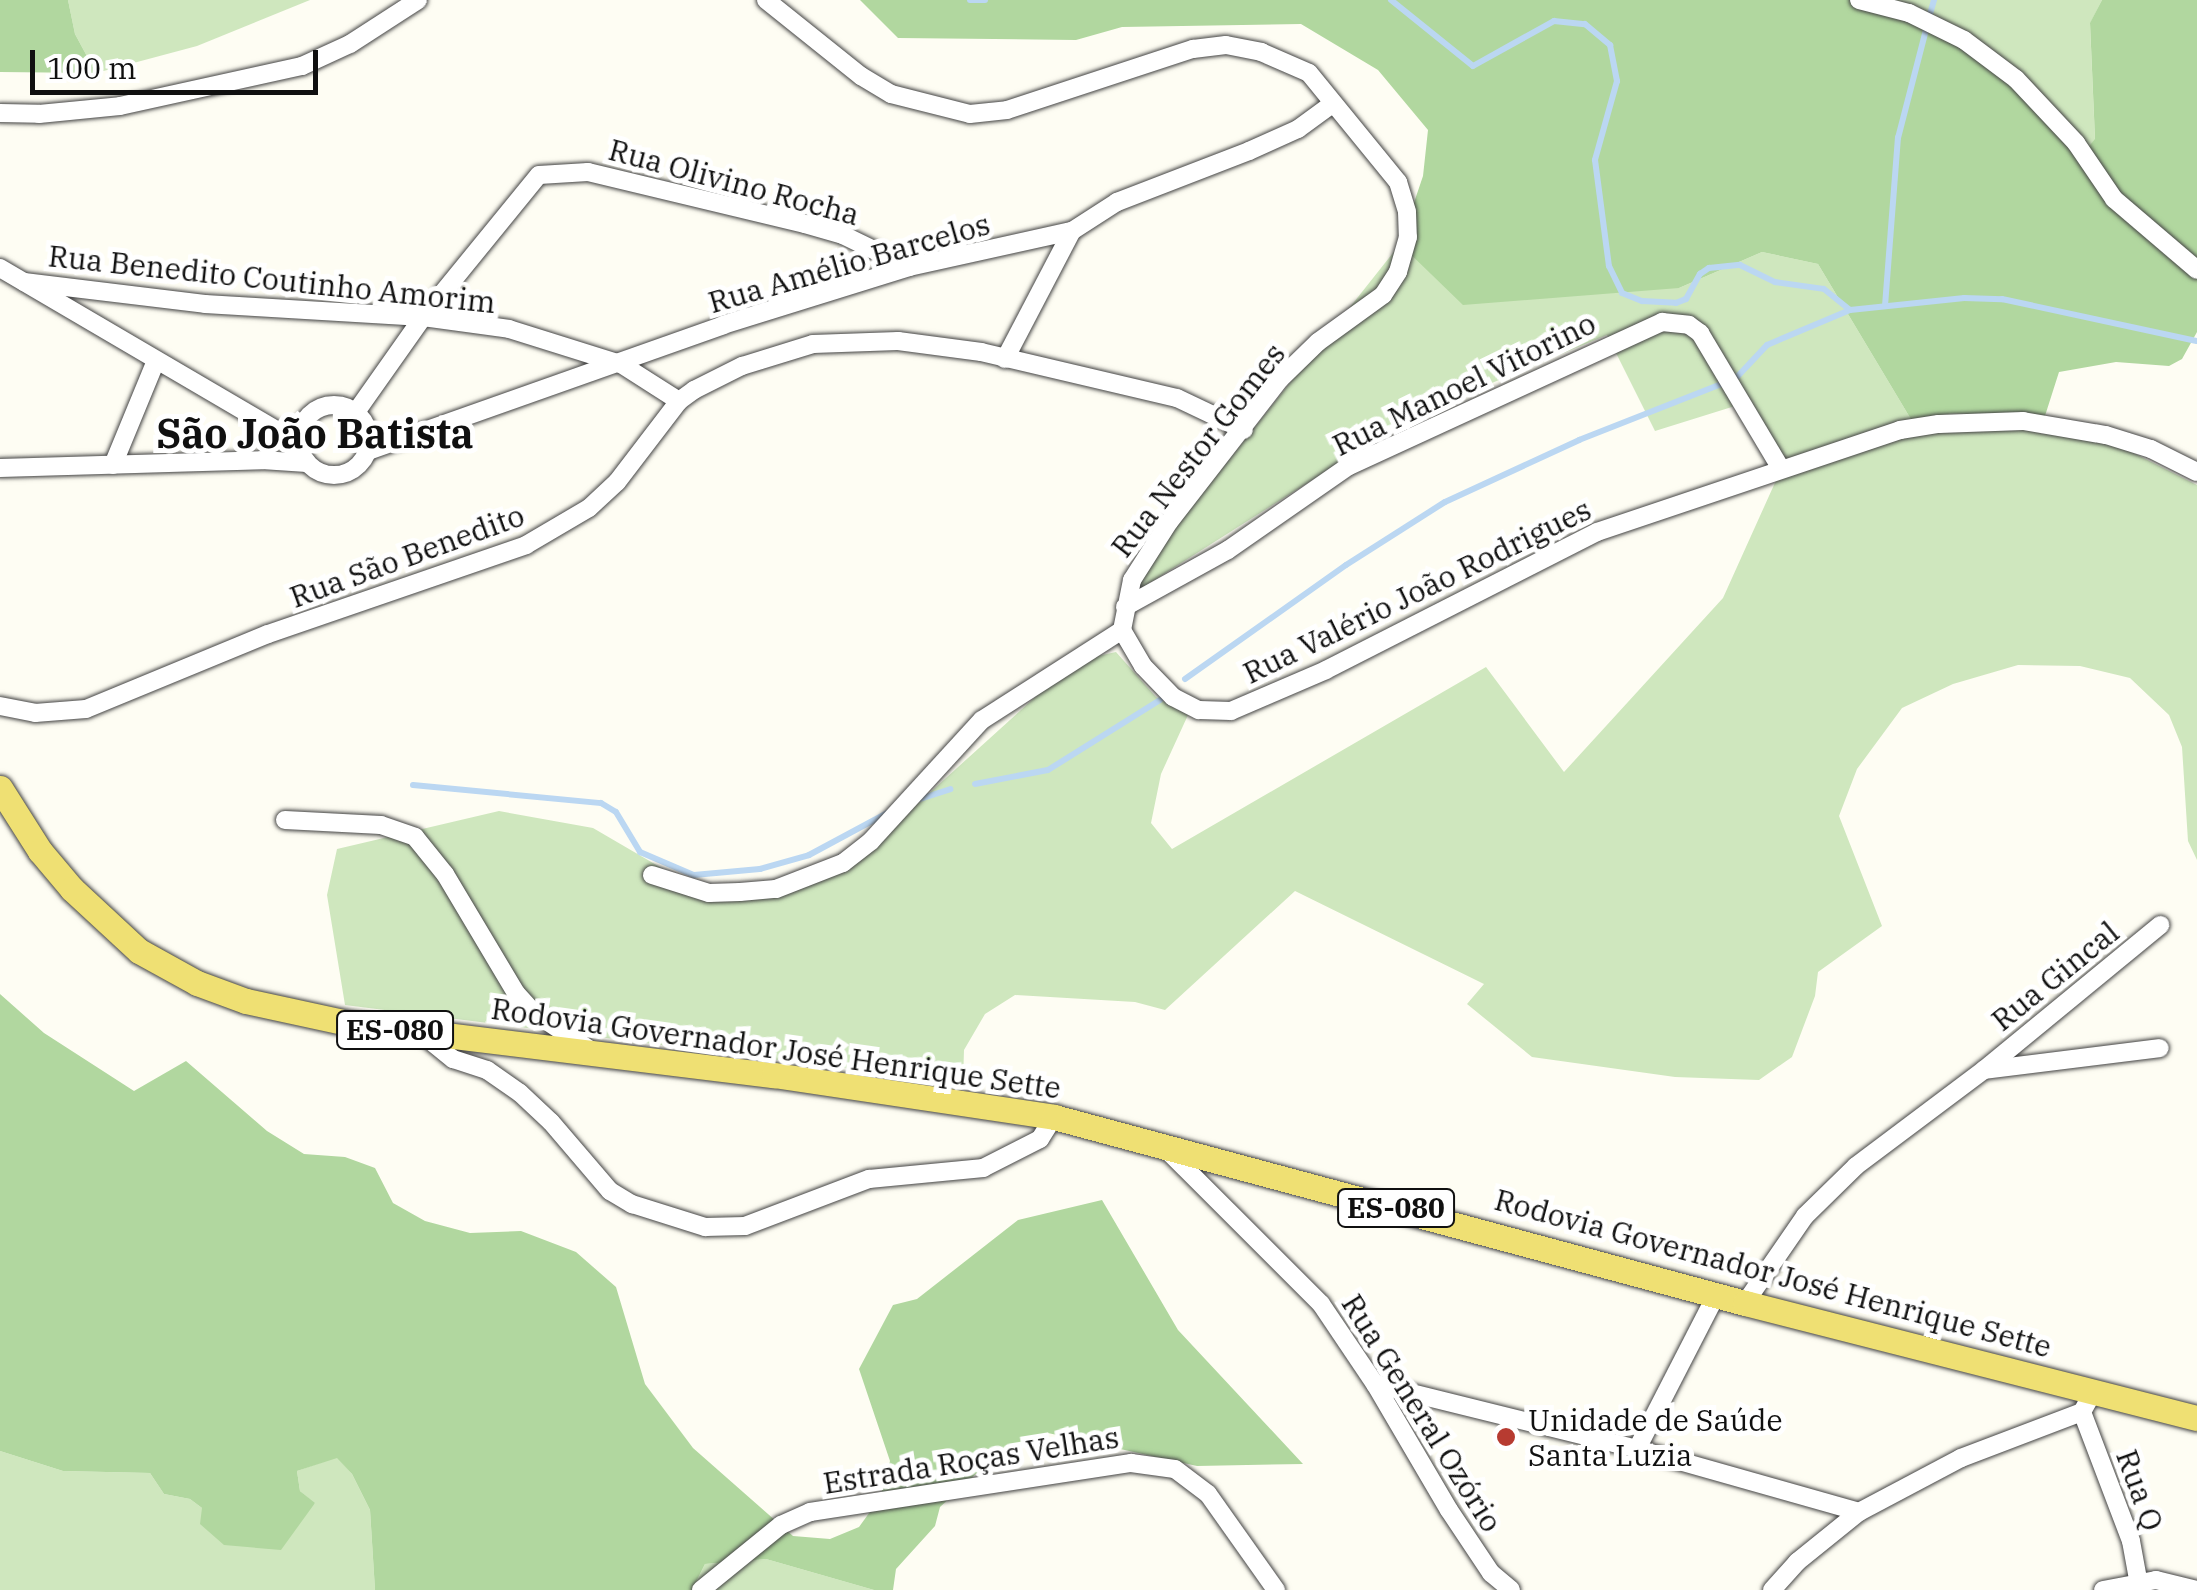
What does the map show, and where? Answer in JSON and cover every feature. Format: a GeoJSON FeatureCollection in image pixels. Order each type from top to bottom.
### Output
{"type":"FeatureCollection","features":[{"type":"Feature","properties":{"kind":"main road","name":"Rodovia Governador José Henrique Sette"},"geometry":{"type":"LineString","coordinates":[[0,788],[40,851],[72,889],[138,951],[162,967],[246,1001],[298,1014],[422,1034],[902,1092],[1054,1117],[1156,1141],[1716,1294],[2088,1401],[2197,1418]]}},
{"type":"Feature","properties":{"kind":"street"},"geometry":{"type":"LineString","coordinates":[[0,114],[120,106],[302,66],[350,44],[418,0]]}},
{"type":"Feature","properties":{"kind":"street","name":"Rua Nestor Gomes"},"geometry":{"type":"LineString","coordinates":[[766,0],[861,76],[892,94],[946,111],[970,114],[1006,110],[1159,57],[1226,44],[1284,58],[1309,73],[1332,104],[1362,133],[1398,182],[1407,212],[1408,238],[1398,272],[1383,294],[1295,364],[1169,522],[1132,580],[1122,630]]}},
{"type":"Feature","properties":{"kind":"street"},"geometry":{"type":"LineString","coordinates":[[1860,0],[1908,13],[1964,40],[2016,79],[2076,143],[2114,199],[2197,270]]}},
{"type":"Feature","properties":{"kind":"street","name":"Rua Amélio Barcelos"},"geometry":{"type":"LineString","coordinates":[[368,452],[723,325],[909,268],[1072,232],[1116,202],[1250,151],[1298,128],[1332,104]]}},
{"type":"Feature","properties":{"kind":"street","name":"Rua Olivino Rocha"},"geometry":{"type":"LineString","coordinates":[[356,412],[424,317],[531,182],[552,173],[588,172],[804,224],[854,240],[909,268]]}},
{"type":"Feature","properties":{"kind":"street"},"geometry":{"type":"LineString","coordinates":[[1005,359],[1072,232]]}},
{"type":"Feature","properties":{"kind":"street"},"geometry":{"type":"LineString","coordinates":[[0,268],[333,476],[360,464],[368,452],[370,437],[356,412],[328,404],[314,410],[304,421],[303,454]]}},
{"type":"Feature","properties":{"kind":"street","name":"Rua Benedito Coutinho Amorim"},"geometry":{"type":"LineString","coordinates":[[24,282],[204,304],[424,317],[509,330],[621,364],[679,401]]}},
{"type":"Feature","properties":{"kind":"street","name":"Rua Manoel Vitorino"},"geometry":{"type":"LineString","coordinates":[[1125,607],[1228,550],[1350,466],[1662,322],[1675,322],[1700,332],[1781,469]]}},
{"type":"Feature","properties":{"kind":"street","name":"Rua São Benedito"},"geometry":{"type":"LineString","coordinates":[[0,706],[35,713],[86,709],[268,634],[526,545],[590,508],[616,482],[679,401],[742,366],[813,344],[898,341],[1005,359],[1177,398],[1244,430]]}},
{"type":"Feature","properties":{"kind":"street"},"geometry":{"type":"LineString","coordinates":[[113,466],[155,363]]}},
{"type":"Feature","properties":{"kind":"street","name":"Rua Valério João Rodrigues"},"geometry":{"type":"LineString","coordinates":[[1122,630],[1143,666],[1173,697],[1199,710],[1231,711],[1326,670],[1560,548],[1900,430],[2023,422],[2106,435],[2194,464]]}},
{"type":"Feature","properties":{"kind":"street"},"geometry":{"type":"LineString","coordinates":[[0,468],[113,466],[303,454]]}},
{"type":"Feature","properties":{"kind":"street"},"geometry":{"type":"LineString","coordinates":[[652,874],[709,893],[740,892],[776,889],[844,863],[871,841],[982,720],[1122,630]]}},
{"type":"Feature","properties":{"kind":"street"},"geometry":{"type":"LineString","coordinates":[[285,820],[380,825],[415,837],[445,874],[516,994],[534,1012],[597,1054]]}},
{"type":"Feature","properties":{"kind":"street","name":"Rua Gincal"},"geometry":{"type":"LineString","coordinates":[[1745,1303],[1782,1243],[1856,1166],[1984,1070],[2160,926]]}},
{"type":"Feature","properties":{"kind":"street"},"geometry":{"type":"LineString","coordinates":[[422,1034],[453,1058],[507,1082],[552,1122],[610,1191],[632,1204],[704,1227],[745,1226],[869,1179],[983,1168],[1040,1140],[1054,1117]]}},
{"type":"Feature","properties":{"kind":"street"},"geometry":{"type":"LineString","coordinates":[[1984,1070],[2160,1048]]}},
{"type":"Feature","properties":{"kind":"street","name":"Rua General Ozório"},"geometry":{"type":"LineString","coordinates":[[1156,1141],[1322,1304],[1491,1574],[1511,1590]]}},
{"type":"Feature","properties":{"kind":"street"},"geometry":{"type":"LineString","coordinates":[[1637,1450],[1716,1294]]}},
{"type":"Feature","properties":{"kind":"street"},"geometry":{"type":"LineString","coordinates":[[1375,1384],[1637,1450],[1859,1512]]}},
{"type":"Feature","properties":{"kind":"street"},"geometry":{"type":"LineString","coordinates":[[1772,1590],[1810,1550],[1859,1512],[1961,1458],[2088,1401]]}},
{"type":"Feature","properties":{"kind":"street","name":"Rua Q"},"geometry":{"type":"LineString","coordinates":[[2088,1401],[2131,1541],[2140,1585]]}},
{"type":"Feature","properties":{"kind":"street","name":"Estrada Roças Velhas"},"geometry":{"type":"LineString","coordinates":[[701,1590],[782,1524],[810,1512],[972,1485],[1152,1462],[1175,1469],[1208,1494],[1276,1590]]}},
{"type":"Feature","properties":{"kind":"street"},"geometry":{"type":"LineString","coordinates":[[2103,1590],[2140,1585],[2197,1590]]}},
{"type":"Feature","properties":{"kind":"green space"},"geometry":{"type":"Polygon","coordinates":[[[0,0],[68,0],[75,34],[96,73],[0,72],[0,0]]]}},
{"type":"Feature","properties":{"kind":"green space"},"geometry":{"type":"Polygon","coordinates":[[[68,0],[310,0],[197,46],[96,73],[75,34],[68,0]]]}},
{"type":"Feature","properties":{"kind":"green space"},"geometry":{"type":"Polygon","coordinates":[[[860,0],[1886,0],[1996,63],[2081,156],[2095,139],[2090,23],[2102,0],[2197,0],[2197,332],[2182,359],[2169,366],[2116,362],[2059,372],[2044,419],[1953,413],[1912,421],[1818,264],[1762,252],[1679,288],[1463,305],[1400,244],[1423,176],[1428,130],[1378,70],[1301,24],[1122,27],[1076,40],[898,38],[860,0]]]}},
{"type":"Feature","properties":{"kind":"green space"},"geometry":{"type":"Polygon","coordinates":[[[1886,0],[2102,0],[2090,24],[2095,140],[2081,156],[1886,0]]]}},
{"type":"Feature","properties":{"kind":"green space"},"geometry":{"type":"Polygon","coordinates":[[[1400,244],[1679,288],[1762,252],[1818,264],[1912,421],[1953,413],[2044,419],[2041,434],[2088,430],[2197,485],[2197,860],[2188,841],[2182,747],[2169,715],[2130,678],[2080,666],[2018,665],[1953,684],[1902,708],[1857,769],[1839,816],[1882,926],[1818,972],[1815,996],[1792,1057],[1759,1080],[1675,1077],[1532,1057],[1467,1004],[1484,984],[1295,891],[1165,1010],[1135,1002],[1015,995],[985,1014],[964,1050],[963,1083],[345,1005],[327,895],[337,849],[499,811],[593,828],[689,884],[758,886],[850,865],[1075,661],[1116,652],[1156,697],[1188,715],[1161,774],[1151,823],[1172,849],[1486,667],[1564,772],[1723,598],[1778,476],[1778,466],[1751,401],[1655,431],[1607,335],[1413,416],[1134,593],[1155,553],[1400,244]]]}},
{"type":"Feature","properties":{"kind":"green space"},"geometry":{"type":"Polygon","coordinates":[[[0,994],[44,1033],[134,1091],[186,1061],[267,1131],[304,1154],[345,1157],[375,1168],[393,1203],[425,1221],[470,1233],[521,1231],[576,1252],[616,1287],[645,1384],[693,1448],[793,1536],[830,1539],[859,1527],[880,1498],[890,1461],[859,1369],[893,1305],[917,1299],[1018,1220],[1102,1200],[1178,1330],[1303,1464],[1197,1466],[1048,1433],[991,1460],[940,1507],[935,1526],[896,1569],[893,1590],[874,1590],[766,1559],[705,1564],[692,1590],[375,1590],[370,1510],[352,1474],[337,1458],[297,1471],[300,1491],[315,1503],[281,1550],[224,1545],[200,1524],[202,1508],[190,1499],[164,1494],[150,1473],[63,1471],[0,1451],[0,994]]]}},
{"type":"Feature","properties":{"kind":"green space"},"geometry":{"type":"Polygon","coordinates":[[[0,1451],[63,1471],[150,1473],[164,1494],[190,1499],[202,1508],[315,1504],[300,1491],[297,1471],[337,1457],[352,1474],[370,1510],[375,1590],[0,1590],[0,1451]]]}},
{"type":"Feature","properties":{"kind":"green space"},"geometry":{"type":"Polygon","coordinates":[[[766,1559],[874,1590],[692,1590],[705,1564],[766,1559]]]}},
{"type":"Feature","properties":{"kind":"waterway"},"geometry":{"type":"LineString","coordinates":[[970,0],[985,0]]}},
{"type":"Feature","properties":{"kind":"waterway"},"geometry":{"type":"LineString","coordinates":[[1391,0],[1473,66],[1554,21],[1585,24],[1610,45],[1617,81],[1595,160],[1609,266],[1622,293],[1642,301],[1676,303],[1686,299],[1700,274],[1709,268],[1740,265],[1775,282],[1824,289],[1850,310]]}},
{"type":"Feature","properties":{"kind":"waterway"},"geometry":{"type":"LineString","coordinates":[[1930,14],[1934,0]]}},
{"type":"Feature","properties":{"kind":"waterway"},"geometry":{"type":"LineString","coordinates":[[1885,306],[1898,138],[1927,26]]}},
{"type":"Feature","properties":{"kind":"waterway"},"geometry":{"type":"LineString","coordinates":[[1737,377],[1767,345],[1850,310],[1964,298],[2002,299],[2197,341]]}},
{"type":"Feature","properties":{"kind":"waterway"},"geometry":{"type":"LineString","coordinates":[[1185,679],[1346,565],[1445,502],[1579,440],[1721,384]]}},
{"type":"Feature","properties":{"kind":"waterway"},"geometry":{"type":"LineString","coordinates":[[975,784],[1048,770],[1160,700]]}},
{"type":"Feature","properties":{"kind":"waterway"},"geometry":{"type":"LineString","coordinates":[[413,785],[601,803],[616,812],[640,852],[694,875],[760,869],[809,855],[887,813]]}},
{"type":"Feature","properties":{"kind":"waterway"},"geometry":{"type":"LineString","coordinates":[[920,799],[950,789]]}},
{"type":"Feature","properties":{"kind":"place","name":"Unidade de Saúde Santa Luzia"},"geometry":{"type":"Point","coordinates":[1506,1437]}},
{"type":"Feature","properties":{"kind":"district","name":"São João Batista"},"geometry":{"type":"Point","coordinates":[315,433]}}]}
